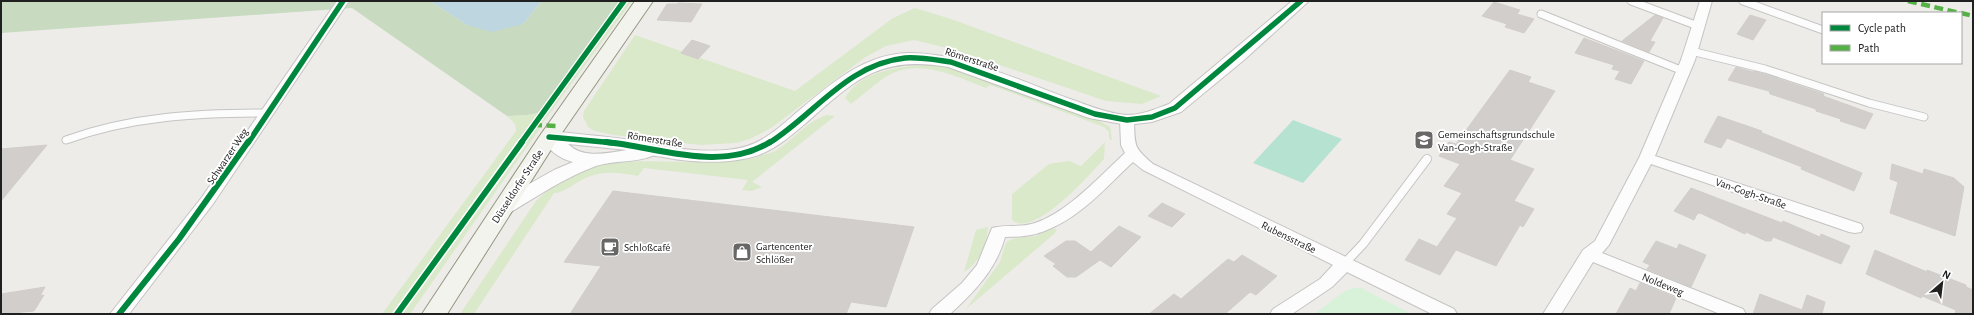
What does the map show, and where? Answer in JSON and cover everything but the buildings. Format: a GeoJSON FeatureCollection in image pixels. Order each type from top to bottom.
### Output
{"type":"FeatureCollection","features":[{"type":"Feature","properties":{"kind":"main road","name":"Düsseldorfer Straße"},"geometry":{"type":"LineString","coordinates":[[434,314],[548,137],[644,1]]}},
{"type":"Feature","properties":{"kind":"street","name":"Schwarzer Weg"},"geometry":{"type":"LineString","coordinates":[[119,314],[151,277],[216,191],[343,1]]}},
{"type":"Feature","properties":{"kind":"street","name":"Römerstraße"},"geometry":{"type":"LineString","coordinates":[[548,137],[632,145],[659,152],[715,156],[745,153],[766,145],[780,136],[820,101],[858,72],[872,65],[903,58],[934,58],[951,62],[1095,114],[1127,120],[1152,118],[1175,108],[1301,1]]}},
{"type":"Feature","properties":{"kind":"street"},"geometry":{"type":"LineString","coordinates":[[1552,314],[1589,254],[1600,245],[1647,158],[1683,71],[1706,1]]}},
{"type":"Feature","properties":{"kind":"street"},"geometry":{"type":"LineString","coordinates":[[938,314],[967,289],[985,268],[994,249],[998,232],[1028,230],[1046,225],[1073,205],[1133,154],[1128,145],[1127,120]]}},
{"type":"Feature","properties":{"kind":"street","name":"Römerstraße"},"geometry":{"type":"LineString","coordinates":[[548,137],[568,155],[594,160],[659,152]]}},
{"type":"Feature","properties":{"kind":"street","name":"Rubensstraße"},"geometry":{"type":"LineString","coordinates":[[1133,154],[1148,167],[1448,314]]}},
{"type":"Feature","properties":{"kind":"street","name":"Van-Gogh-Straße"},"geometry":{"type":"LineString","coordinates":[[1647,158],[1855,228]]}},
{"type":"Feature","properties":{"kind":"street"},"geometry":{"type":"LineString","coordinates":[[504,207],[561,174],[594,160]]}},
{"type":"Feature","properties":{"kind":"street","name":"Noldeweg"},"geometry":{"type":"LineString","coordinates":[[1589,254],[1737,314]]}},
{"type":"Feature","properties":{"kind":"street"},"geometry":{"type":"LineString","coordinates":[[1279,314],[1326,283],[1344,264]]}},
{"type":"Feature","properties":{"kind":"lane"},"geometry":{"type":"LineString","coordinates":[[1631,1],[1698,26]]}},
{"type":"Feature","properties":{"kind":"lane"},"geometry":{"type":"LineString","coordinates":[[1742,1],[1822,30]]}},
{"type":"Feature","properties":{"kind":"lane"},"geometry":{"type":"LineString","coordinates":[[1541,14],[1683,71]]}},
{"type":"Feature","properties":{"kind":"lane"},"geometry":{"type":"LineString","coordinates":[[1690,51],[1765,70],[1869,103],[1924,117]]}},
{"type":"Feature","properties":{"kind":"lane"},"geometry":{"type":"LineString","coordinates":[[66,140],[91,130],[120,122],[200,115],[268,113]]}},
{"type":"Feature","properties":{"kind":"lane"},"geometry":{"type":"LineString","coordinates":[[1344,264],[1363,244],[1427,159]]}},
{"type":"Feature","properties":{"kind":"green space"},"geometry":{"type":"Polygon","coordinates":[[[430,1],[467,25],[523,24],[542,1],[622,1],[538,113],[507,116],[352,8],[1,33],[1,2],[430,1]]]}},
{"type":"Feature","properties":{"kind":"green space"},"geometry":{"type":"Polygon","coordinates":[[[626,1],[632,1],[542,124],[539,124],[539,121],[546,111],[626,1]]]}},
{"type":"Feature","properties":{"kind":"green space"},"geometry":{"type":"Polygon","coordinates":[[[915,8],[951,19],[1161,96],[1142,104],[1106,101],[955,50],[914,40],[886,46],[864,58],[771,128],[750,139],[736,143],[701,145],[614,135],[595,131],[588,127],[583,117],[584,111],[635,35],[795,91],[893,18],[915,8]]]}},
{"type":"Feature","properties":{"kind":"green space"},"geometry":{"type":"Polygon","coordinates":[[[930,65],[948,67],[980,77],[1094,118],[1110,127],[1112,140],[1109,139],[1109,132],[1104,127],[990,85],[986,88],[952,75],[928,69],[905,69],[893,73],[877,83],[851,104],[845,98],[861,81],[883,71],[895,68],[930,65]]]}},
{"type":"Feature","properties":{"kind":"green space"},"geometry":{"type":"Polygon","coordinates":[[[538,113],[393,314],[382,314],[516,131],[515,124],[507,116],[538,113]]]}},
{"type":"Feature","properties":{"kind":"green space"},"geometry":{"type":"Polygon","coordinates":[[[827,115],[835,116],[752,182],[762,187],[752,191],[742,190],[748,180],[644,168],[638,176],[601,173],[584,179],[567,189],[554,193],[474,314],[460,314],[536,201],[564,178],[585,169],[631,161],[707,162],[754,158],[777,150],[813,121],[827,115]]]}},
{"type":"Feature","properties":{"kind":"green space"},"geometry":{"type":"Polygon","coordinates":[[[1293,120],[1342,139],[1303,183],[1253,163],[1293,120]]]}},
{"type":"Feature","properties":{"kind":"green space"},"geometry":{"type":"Polygon","coordinates":[[[541,127],[410,314],[400,314],[532,130],[541,127]]]}},
{"type":"Feature","properties":{"kind":"green space"},"geometry":{"type":"Polygon","coordinates":[[[1105,142],[1104,159],[1075,190],[1061,202],[1034,221],[1022,223],[1012,220],[1012,194],[1049,164],[1069,161],[1081,166],[1105,142]]]}},
{"type":"Feature","properties":{"kind":"green space"},"geometry":{"type":"Polygon","coordinates":[[[988,227],[984,247],[978,259],[964,272],[976,230],[988,227]]]}},
{"type":"Feature","properties":{"kind":"green space"},"geometry":{"type":"Polygon","coordinates":[[[1053,228],[1057,230],[1054,234],[966,309],[1000,262],[1005,245],[1008,241],[1015,238],[1036,236],[1053,228]]]}},
{"type":"Feature","properties":{"kind":"green space"},"geometry":{"type":"Polygon","coordinates":[[[1353,288],[1361,288],[1412,314],[1314,314],[1345,291],[1353,288]]]}},
{"type":"Feature","properties":{"kind":"water"},"geometry":{"type":"Polygon","coordinates":[[[430,1],[542,1],[523,24],[492,32],[467,25],[430,1]]]}},
{"type":"Feature","properties":{"kind":"marked path"},"geometry":{"type":"LineString","coordinates":[[1908,1],[1956,12]]}},
{"type":"Feature","properties":{"kind":"marked path"},"geometry":{"type":"LineString","coordinates":[[1962,13],[1973,16]]}},
{"type":"Feature","properties":{"kind":"marked path"},"geometry":{"type":"LineString","coordinates":[[533,125],[557,126]]}},
{"type":"Feature","properties":{"kind":"cycle path"},"geometry":{"type":"LineString","coordinates":[[119,314],[150,277],[236,161],[343,1]]}},
{"type":"Feature","properties":{"kind":"cycle path"},"geometry":{"type":"LineString","coordinates":[[397,314],[624,1]]}},
{"type":"Feature","properties":{"kind":"cycle path"},"geometry":{"type":"LineString","coordinates":[[549,137],[638,146],[660,152],[680,155],[712,156],[744,153],[768,144],[788,130],[851,78],[868,68],[905,58],[927,58],[951,62],[1095,114],[1127,120],[1152,117],[1175,108],[1301,1]]}},
{"type":"Feature","properties":{"kind":"place","name":"Gemeinschaftsgrundschule Van-Gogh-Straße"},"geometry":{"type":"Point","coordinates":[1424,140]}},
{"type":"Feature","properties":{"kind":"place","name":"Schloßcafé"},"geometry":{"type":"Point","coordinates":[610,247]}},
{"type":"Feature","properties":{"kind":"place","name":"Gartencenter Schlößer"},"geometry":{"type":"Point","coordinates":[742,252]}}]}
